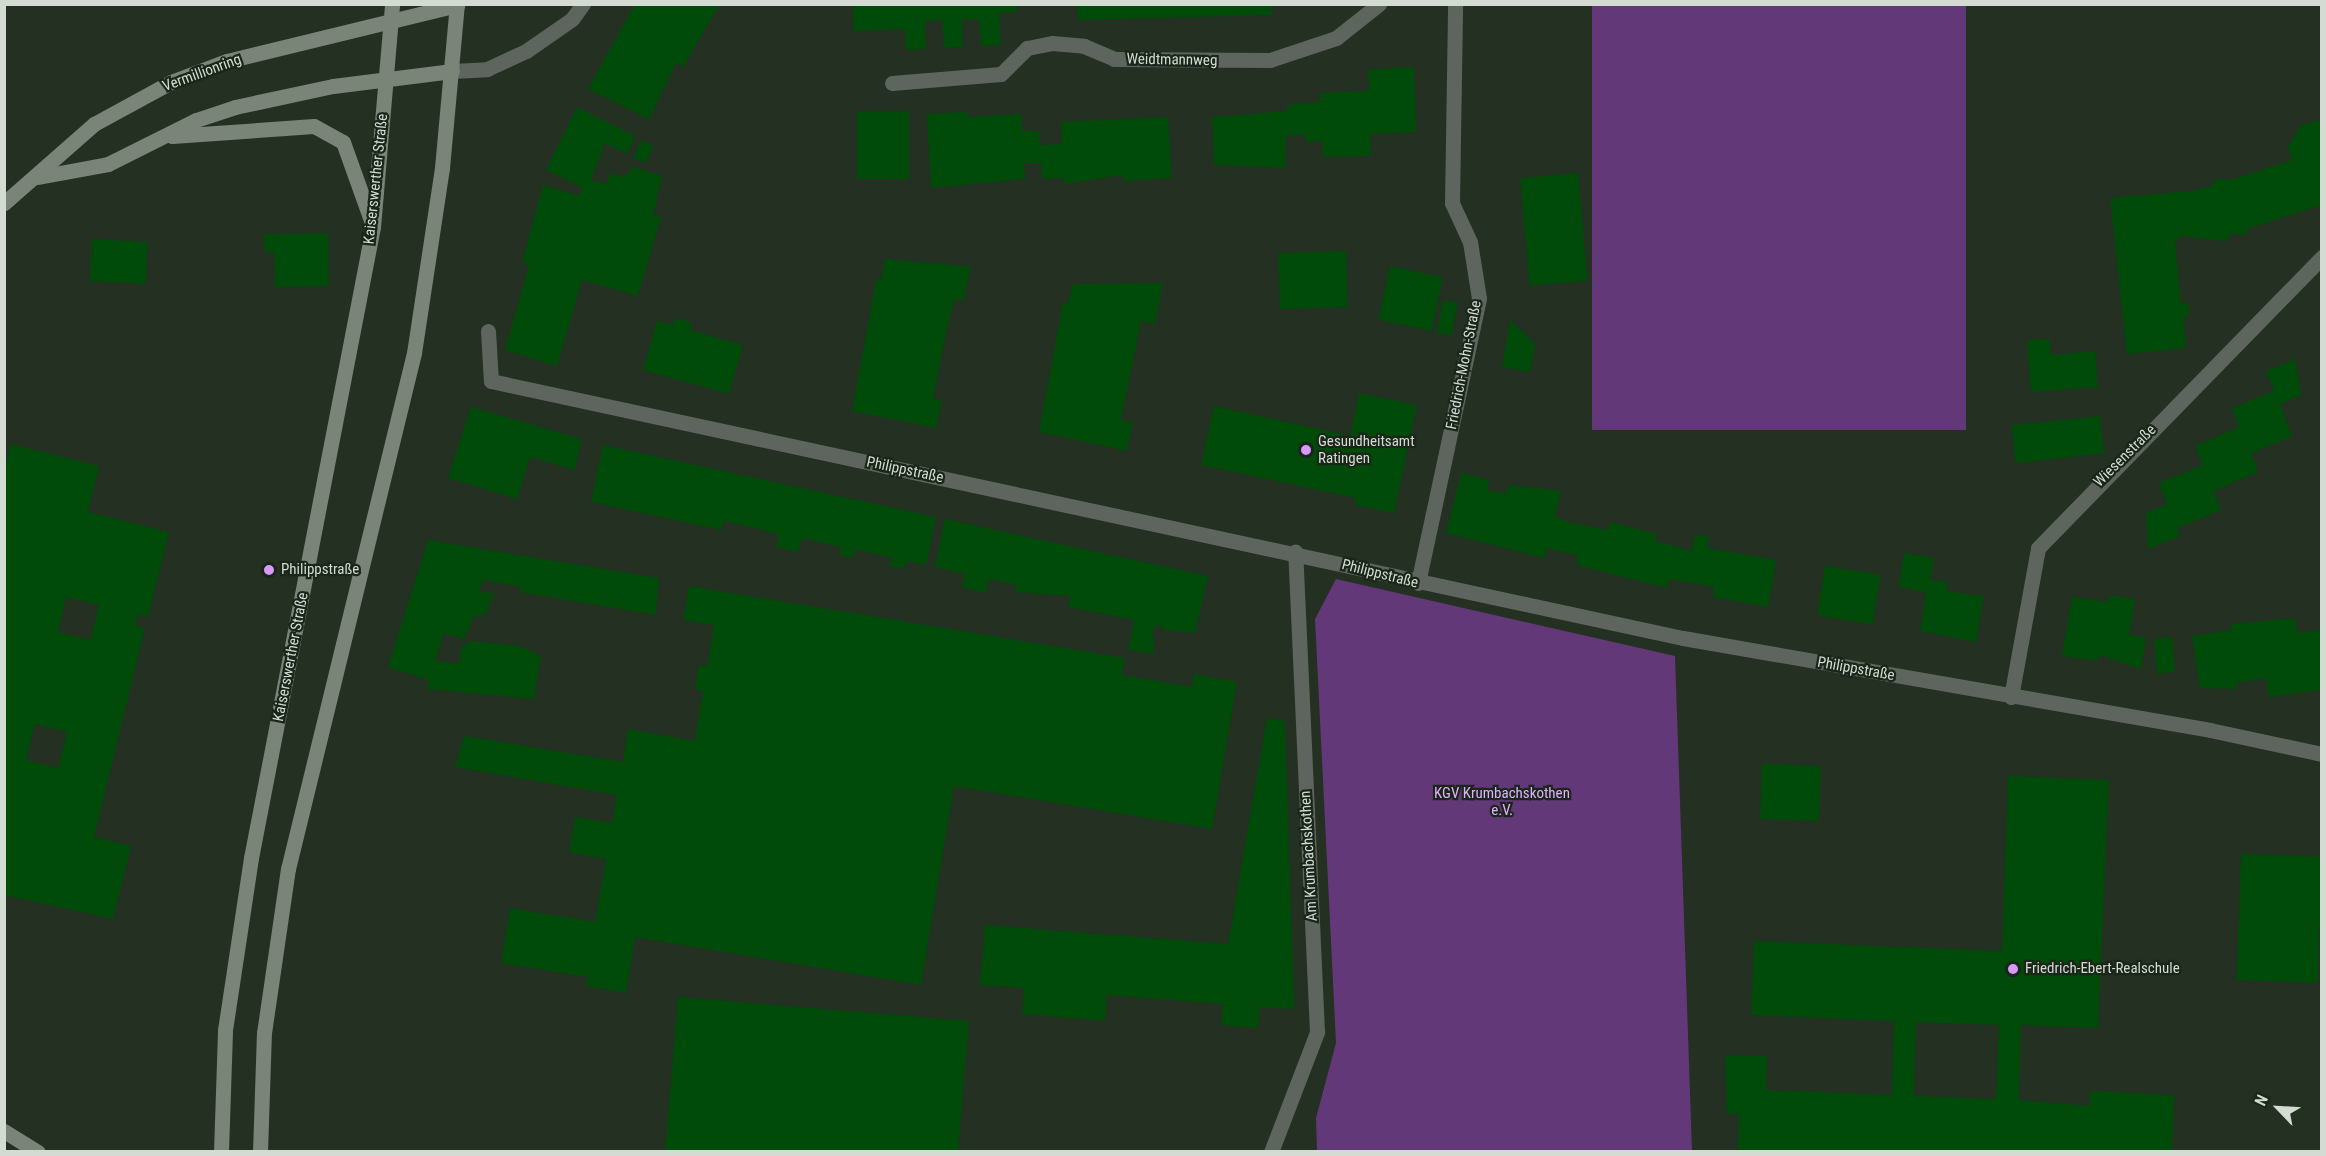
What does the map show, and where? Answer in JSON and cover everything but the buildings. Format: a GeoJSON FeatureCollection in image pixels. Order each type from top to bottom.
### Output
{"type":"FeatureCollection","features":[{"type":"Feature","properties":{"kind":"main road","name":"Kaiserswerther Straße"},"geometry":{"type":"LineString","coordinates":[[221,1152],[225,1030],[249,869],[373,227],[392,4]]}},
{"type":"Feature","properties":{"kind":"main road","name":"Vermillionring"},"geometry":{"type":"LineString","coordinates":[[4,203],[38,177],[94,124],[171,82],[227,61],[457,5]]}},
{"type":"Feature","properties":{"kind":"main road"},"geometry":{"type":"LineString","coordinates":[[260,1152],[264,1032],[288,869],[414,353],[452,71],[457,5]]}},
{"type":"Feature","properties":{"kind":"main road","name":"Vermillionring"},"geometry":{"type":"LineString","coordinates":[[38,177],[108,164],[235,107],[386,78],[452,71]]}},
{"type":"Feature","properties":{"kind":"main road","name":"Vermillionring"},"geometry":{"type":"LineString","coordinates":[[170,136],[314,126],[344,142],[373,227]]}},
{"type":"Feature","properties":{"kind":"main road"},"geometry":{"type":"LineString","coordinates":[[4,1131],[38,1152]]}},
{"type":"Feature","properties":{"kind":"street"},"geometry":{"type":"LineString","coordinates":[[452,71],[487,69],[526,51],[572,19],[583,4]]}},
{"type":"Feature","properties":{"kind":"street","name":"Weidtmannweg"},"geometry":{"type":"LineString","coordinates":[[892,83],[1002,74],[1027,48],[1052,43],[1084,45],[1114,59],[1270,60],[1336,38],[1379,4]]}},
{"type":"Feature","properties":{"kind":"street","name":"Friedrich-Mohn-Straße"},"geometry":{"type":"LineString","coordinates":[[1418,583],[1479,298],[1470,242],[1452,203],[1455,4]]}},
{"type":"Feature","properties":{"kind":"street","name":"Wiesenstraße"},"geometry":{"type":"LineString","coordinates":[[2011,697],[2038,548],[2322,257]]}},
{"type":"Feature","properties":{"kind":"street","name":"Philippstraße"},"geometry":{"type":"LineString","coordinates":[[488,331],[491,381],[1295,552],[1418,583],[2322,754]]}},
{"type":"Feature","properties":{"kind":"street","name":"Am Krumbachskothen"},"geometry":{"type":"LineString","coordinates":[[1272,1152],[1317,1032],[1295,552]]}},
{"type":"Feature","properties":{"kind":"green space"},"geometry":{"type":"Polygon","coordinates":[[[1592,5],[1966,5],[1966,430],[1592,430],[1592,5]]]}},
{"type":"Feature","properties":{"kind":"green space","name":"KGV Krumbachskothen e.V."},"geometry":{"type":"Polygon","coordinates":[[[1336,579],[1675,656],[1692,1151],[1317,1151],[1316,1118],[1336,1043],[1315,619],[1336,579]]]}},
{"type":"Feature","properties":{"kind":"place","name":"Gesundheitsamt Ratingen"},"geometry":{"type":"Point","coordinates":[1306,450]}},
{"type":"Feature","properties":{"kind":"place","name":"Philippstraße"},"geometry":{"type":"Point","coordinates":[269,570]}},
{"type":"Feature","properties":{"kind":"place","name":"Friedrich-Ebert-Realschule"},"geometry":{"type":"Point","coordinates":[2013,969]}}]}
